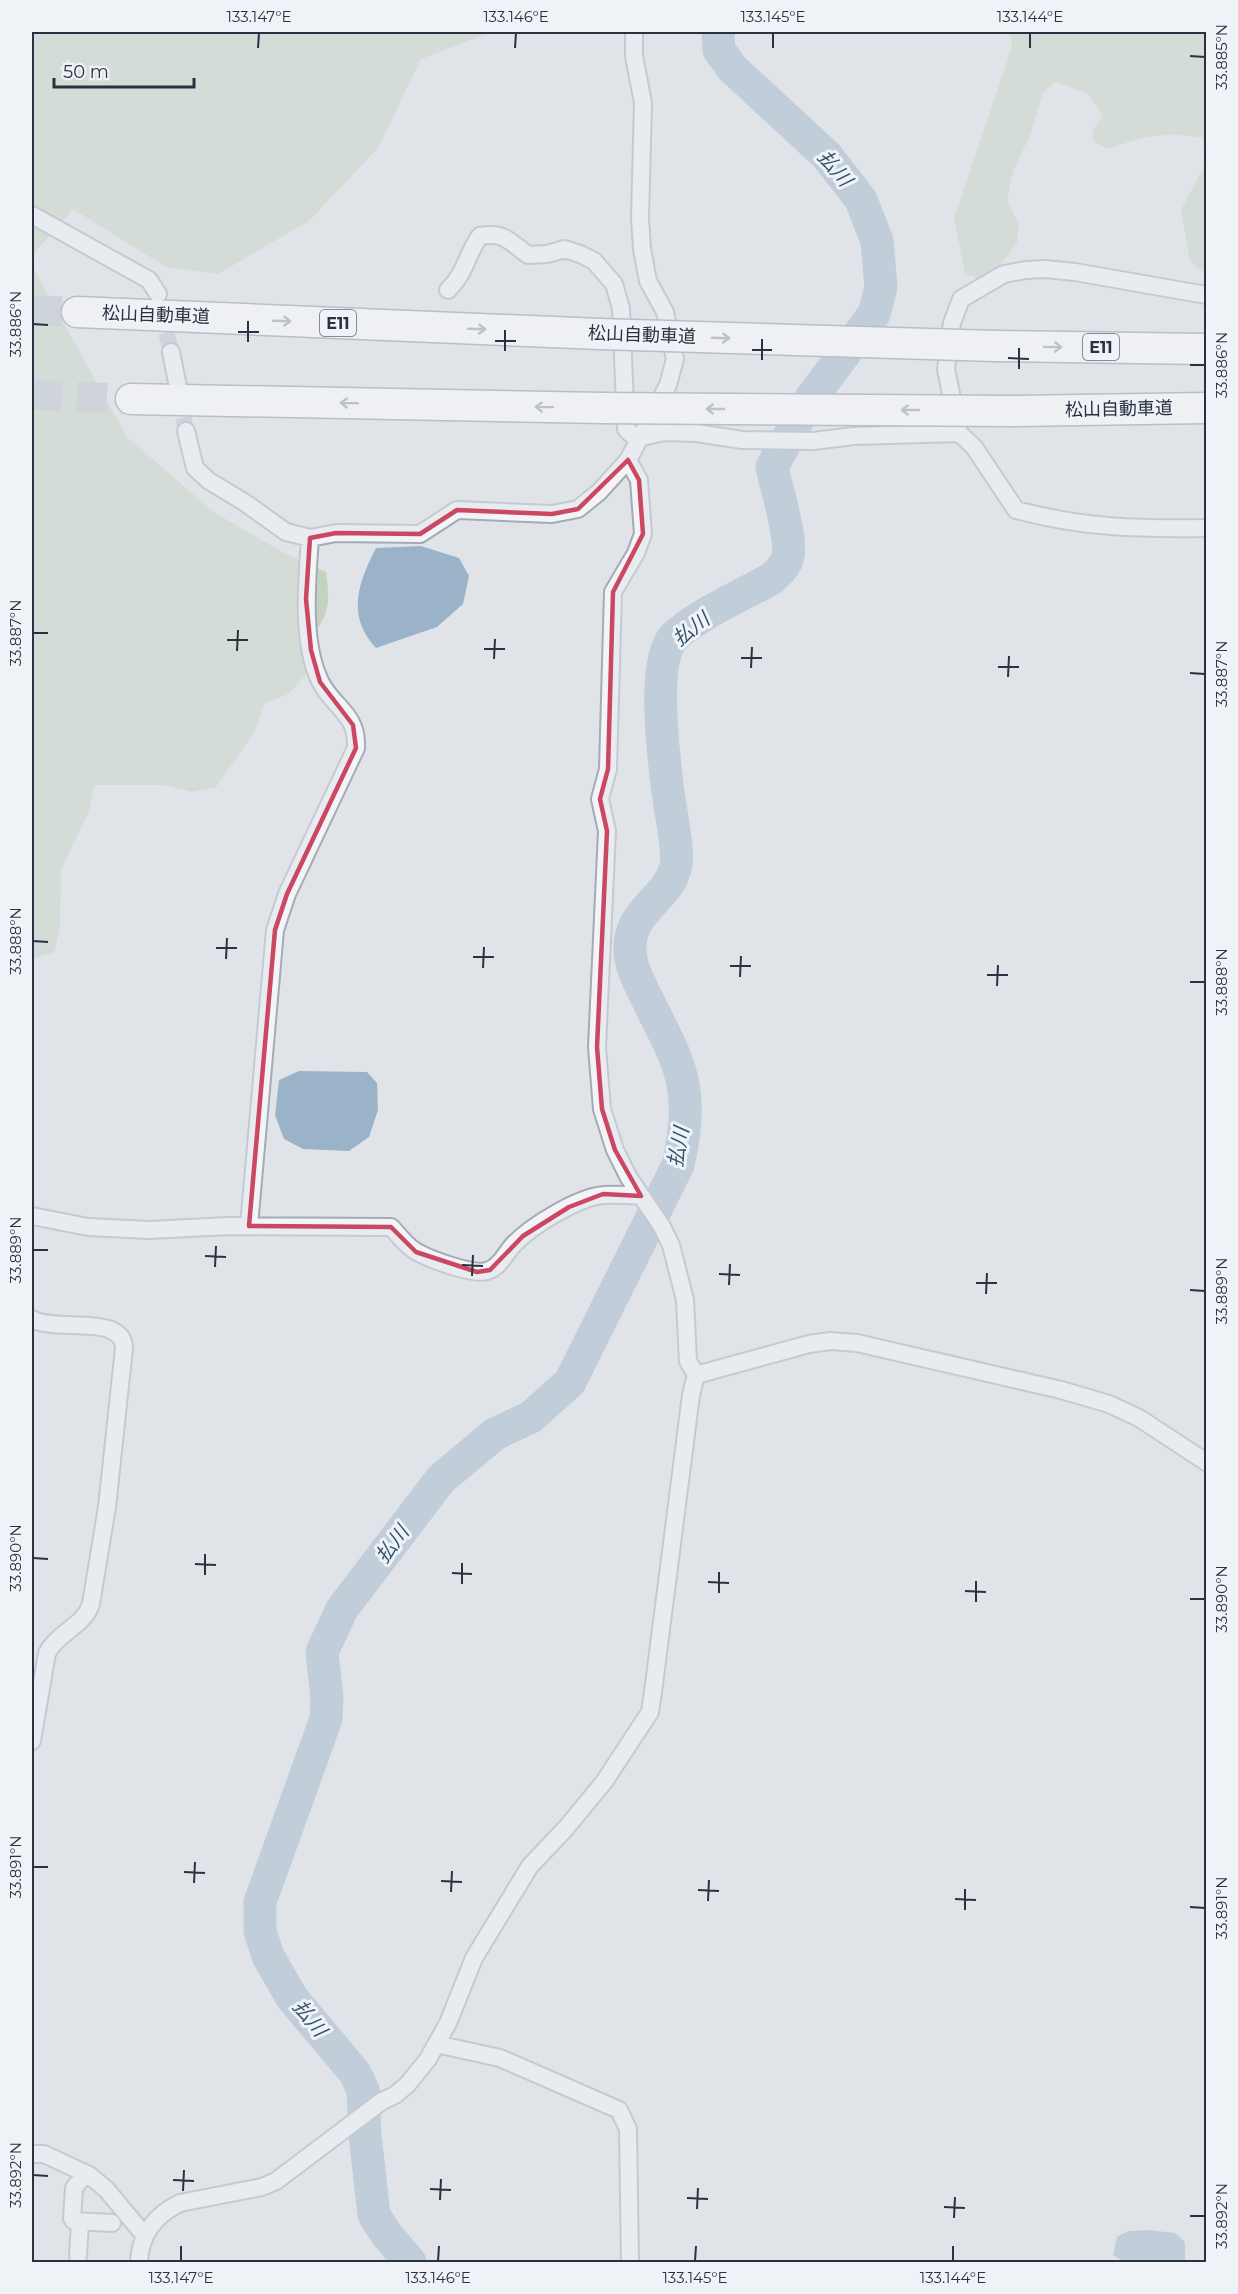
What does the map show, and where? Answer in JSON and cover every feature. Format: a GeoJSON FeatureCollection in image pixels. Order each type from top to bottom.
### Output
{"type":"FeatureCollection","features":[{"type":"Feature","properties":{"kind":"highway","name":"松山自動車道"},"geometry":{"type":"LineString","coordinates":[[77,312],[600,334],[995,346],[1206,349]]}},
{"type":"Feature","properties":{"kind":"highway","name":"松山自動車道"},"geometry":{"type":"LineString","coordinates":[[131,399],[602,408],[1010,411],[1206,408]]}},
{"type":"Feature","properties":{"kind":"street"},"geometry":{"type":"LineString","coordinates":[[186,431],[195,468],[209,481],[244,502],[286,532],[310,538],[336,533],[420,534],[457,510],[552,514],[578,509],[599,492],[628,460],[668,385],[675,359],[665,312],[648,280],[642,249],[639,218],[643,103],[634,56],[634,32]]}},
{"type":"Feature","properties":{"kind":"street"},"geometry":{"type":"LineString","coordinates":[[32,215],[149,280],[158,294]]}},
{"type":"Feature","properties":{"kind":"street"},"geometry":{"type":"LineString","coordinates":[[448,290],[459,280],[474,244],[480,236],[494,234],[506,236],[528,255],[547,254],[565,249],[594,261],[614,284],[621,308],[626,429],[639,438],[663,432],[697,433],[742,440],[813,441],[854,436],[959,433]]}},
{"type":"Feature","properties":{"kind":"street"},"geometry":{"type":"LineString","coordinates":[[1206,295],[1076,272],[1045,269],[1004,274],[961,299],[952,323],[945,369],[959,433],[974,447],[1016,510],[1098,527],[1206,528]]}},
{"type":"Feature","properties":{"kind":"street"},"geometry":{"type":"LineString","coordinates":[[171,352],[178,387]]}},
{"type":"Feature","properties":{"kind":"street"},"geometry":{"type":"LineString","coordinates":[[139,2262],[140,2246],[149,2227],[171,2207],[180,2203],[262,2187],[276,2181],[407,2085],[428,2060],[448,2024],[474,1958],[530,1866],[566,1828],[604,1782],[650,1712],[690,1395],[696,1375],[688,1361],[685,1300],[670,1245],[661,1226],[629,1178],[615,1150],[602,1109],[597,1047],[607,831],[600,799],[608,769],[613,592],[636,553],[643,534],[639,480],[628,460]]}},
{"type":"Feature","properties":{"kind":"street"},"geometry":{"type":"LineString","coordinates":[[249,1226],[275,930],[284,902],[356,748],[357,736],[353,726],[320,682],[311,650],[306,599],[310,538]]}},
{"type":"Feature","properties":{"kind":"street"},"geometry":{"type":"LineString","coordinates":[[32,1216],[88,1227],[149,1230],[249,1226],[391,1227],[416,1252],[477,1272],[490,1270],[518,1241],[552,1215],[603,1194],[641,1196]]}},
{"type":"Feature","properties":{"kind":"street"},"geometry":{"type":"LineString","coordinates":[[32,1319],[50,1324],[108,1328],[124,1339],[124,1348],[107,1507],[91,1604],[88,1613],[80,1622],[52,1642],[47,1653],[32,1741]]}},
{"type":"Feature","properties":{"kind":"street"},"geometry":{"type":"LineString","coordinates":[[696,1375],[809,1344],[830,1341],[858,1343],[1061,1390],[1109,1404],[1139,1418],[1206,1462]]}},
{"type":"Feature","properties":{"kind":"street"},"geometry":{"type":"LineString","coordinates":[[436,2044],[500,2058],[619,2110],[628,2129],[630,2262]]}},
{"type":"Feature","properties":{"kind":"street"},"geometry":{"type":"LineString","coordinates":[[32,2154],[44,2154],[85,2174],[106,2188],[145,2236]]}},
{"type":"Feature","properties":{"kind":"street"},"geometry":{"type":"LineString","coordinates":[[85,2174],[74,2188],[72,2218],[80,2223],[112,2223]]}},
{"type":"Feature","properties":{"kind":"street"},"geometry":{"type":"LineString","coordinates":[[78,2256],[80,2223]]}},
{"type":"Feature","properties":{"kind":"highlighted area"},"geometry":{"type":"Polygon","coordinates":[[[628,460],[639,480],[643,534],[613,592],[608,769],[600,799],[607,831],[597,1047],[602,1109],[615,1150],[641,1196],[603,1194],[569,1207],[523,1236],[490,1270],[477,1272],[416,1252],[391,1227],[249,1226],[275,930],[287,894],[356,748],[353,725],[320,682],[311,650],[306,599],[310,538],[336,533],[420,534],[457,510],[552,514],[578,509],[628,460]]]}},
{"type":"Feature","properties":{"kind":"green space"},"geometry":{"type":"Polygon","coordinates":[[[32,32],[491,32],[421,59],[378,148],[309,221],[218,274],[166,267],[73,209],[32,256],[32,32]]]}},
{"type":"Feature","properties":{"kind":"green space"},"geometry":{"type":"Polygon","coordinates":[[[1010,32],[1206,32],[1206,274],[1190,261],[1181,210],[1205,164],[1203,138],[1178,135],[1155,136],[1109,149],[1094,142],[1092,132],[1103,115],[1088,94],[1056,82],[1043,92],[1031,133],[1014,169],[1007,200],[1019,226],[1017,243],[996,270],[977,278],[965,274],[954,218],[1012,47],[1010,32]]]}},
{"type":"Feature","properties":{"kind":"green space"},"geometry":{"type":"Polygon","coordinates":[[[32,266],[127,437],[215,513],[288,555],[326,572],[328,585],[327,605],[322,621],[303,648],[307,674],[288,694],[264,704],[256,730],[216,787],[192,792],[162,785],[95,785],[88,814],[61,869],[60,928],[54,953],[33,958],[32,266]]]}},
{"type":"Feature","properties":{"kind":"water"},"geometry":{"type":"Polygon","coordinates":[[[421,546],[459,558],[469,576],[463,604],[437,627],[376,648],[361,624],[358,612],[358,599],[364,574],[376,548],[421,546]]]}},
{"type":"Feature","properties":{"kind":"water"},"geometry":{"type":"Polygon","coordinates":[[[299,1071],[367,1072],[377,1083],[378,1110],[369,1137],[349,1151],[303,1149],[284,1139],[275,1115],[279,1080],[299,1071]]]}},
{"type":"Feature","properties":{"kind":"water"},"geometry":{"type":"Polygon","coordinates":[[[1148,2230],[1175,2233],[1185,2242],[1185,2262],[1124,2262],[1113,2255],[1117,2237],[1128,2231],[1148,2230]]]}},
{"type":"Feature","properties":{"kind":"waterway","name":"払川"},"geometry":{"type":"LineString","coordinates":[[410,2262],[387,2235],[374,2215],[365,2135],[363,2090],[355,2073],[292,1998],[268,1956],[260,1931],[260,1902],[326,1719],[327,1698],[322,1652],[342,1609],[441,1479],[495,1434],[531,1417],[570,1382],[678,1165],[685,1125],[683,1084],[670,1046],[635,972],[630,943],[633,929],[639,918],[672,878],[677,858],[662,735],[661,688],[667,649],[674,637],[683,629],[707,613],[771,579],[785,563],[789,548],[788,537],[772,467],[806,405],[874,314],[881,287],[877,241],[861,200],[827,156],[733,69],[719,50],[718,32]]}},
{"type":"Feature","properties":{"kind":"tunnel"},"geometry":{"type":"LineString","coordinates":[[161,309],[171,352]]}},
{"type":"Feature","properties":{"kind":"tunnel"},"geometry":{"type":"LineString","coordinates":[[32,310],[77,312]]}},
{"type":"Feature","properties":{"kind":"tunnel"},"geometry":{"type":"LineString","coordinates":[[179,394],[186,431]]}},
{"type":"Feature","properties":{"kind":"tunnel"},"geometry":{"type":"LineString","coordinates":[[32,395],[131,399]]}}]}
